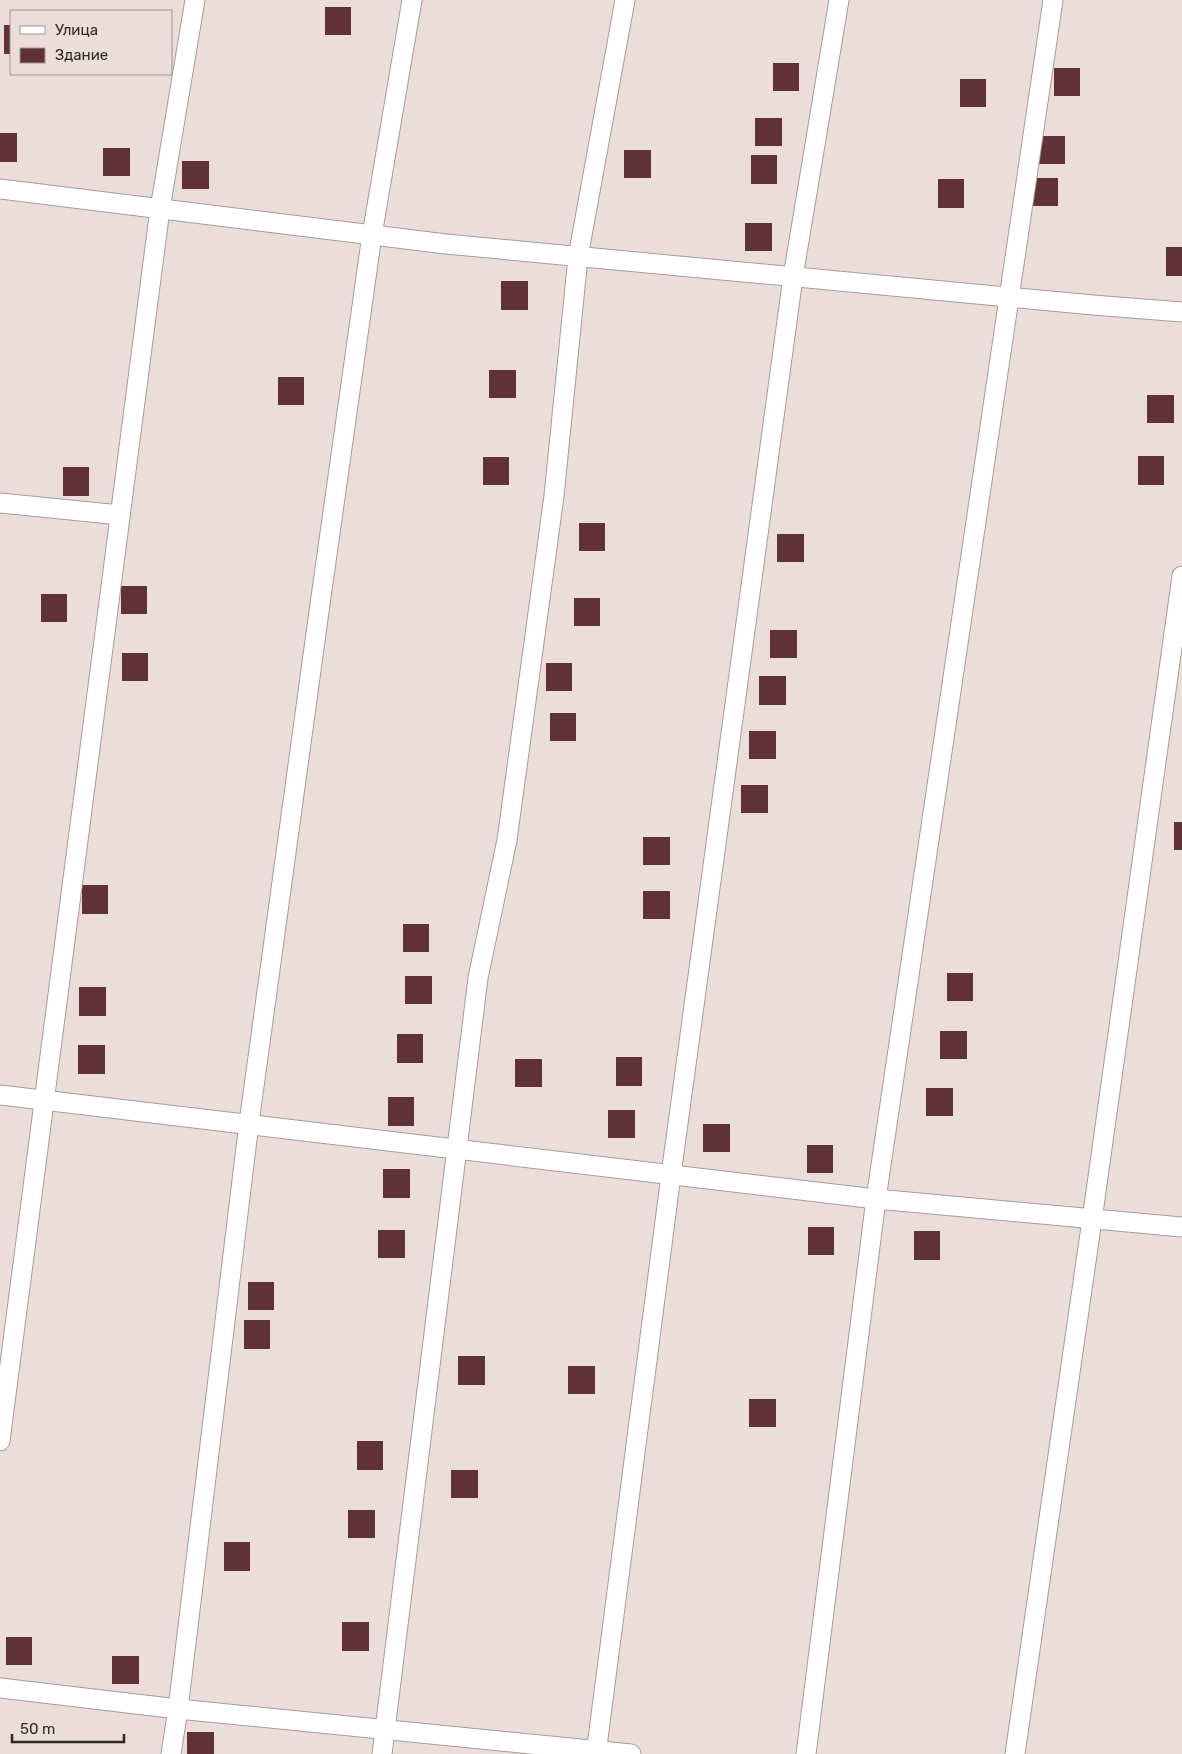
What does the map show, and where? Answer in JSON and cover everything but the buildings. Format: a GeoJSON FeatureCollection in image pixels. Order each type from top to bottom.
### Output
{"type":"FeatureCollection","features":[{"type":"Feature","properties":{"kind":"street"},"geometry":{"type":"LineString","coordinates":[[0,1441],[160,208],[195,0]]}},
{"type":"Feature","properties":{"kind":"street"},"geometry":{"type":"LineString","coordinates":[[170,1754],[178,1709],[249,1123],[372,235],[412,0]]}},
{"type":"Feature","properties":{"kind":"street"},"geometry":{"type":"LineString","coordinates":[[382,1754],[478,978],[507,840],[554,496],[578,257],[625,0]]}},
{"type":"Feature","properties":{"kind":"street"},"geometry":{"type":"LineString","coordinates":[[596,1752],[671,1175],[793,277],[839,0]]}},
{"type":"Feature","properties":{"kind":"street"},"geometry":{"type":"LineString","coordinates":[[806,1754],[876,1199],[1053,0]]}},
{"type":"Feature","properties":{"kind":"street"},"geometry":{"type":"LineString","coordinates":[[0,188],[446,244],[1182,312]]}},
{"type":"Feature","properties":{"kind":"street"},"geometry":{"type":"LineString","coordinates":[[0,502],[120,515]]}},
{"type":"Feature","properties":{"kind":"street"},"geometry":{"type":"LineString","coordinates":[[1015,1754],[1182,576]]}},
{"type":"Feature","properties":{"kind":"street"},"geometry":{"type":"LineString","coordinates":[[0,1095],[249,1123],[457,1150],[876,1199],[1182,1227]]}},
{"type":"Feature","properties":{"kind":"street"},"geometry":{"type":"LineString","coordinates":[[0,1688],[178,1709],[631,1754]]}}]}
